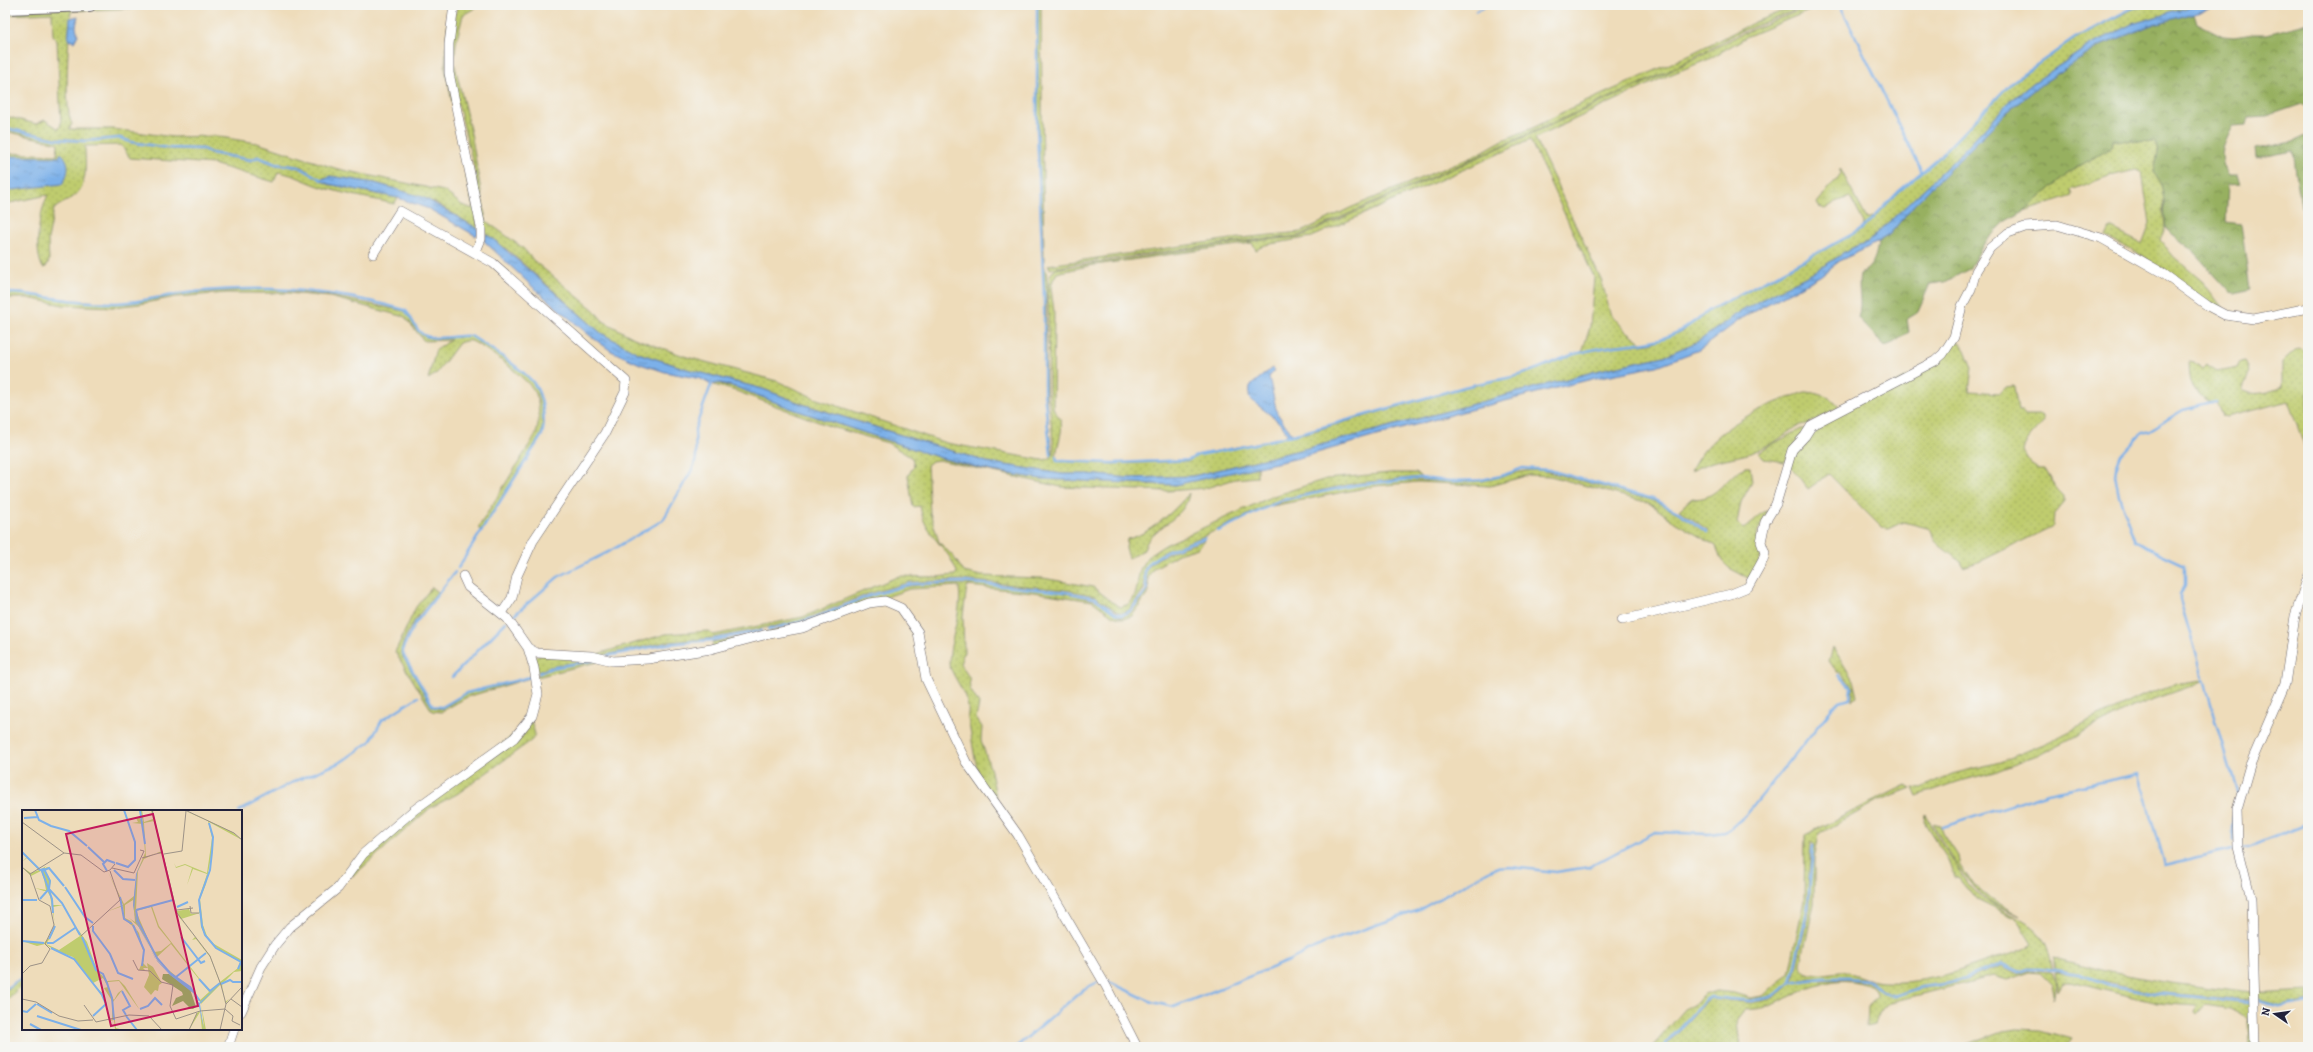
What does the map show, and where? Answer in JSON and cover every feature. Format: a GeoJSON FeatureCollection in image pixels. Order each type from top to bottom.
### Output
{"type":"FeatureCollection","features":[{"type":"Feature","properties":{"kind":"street"},"geometry":{"type":"LineString","coordinates":[[5,8],[90,5]]}},
{"type":"Feature","properties":{"kind":"street"},"geometry":{"type":"LineString","coordinates":[[454,5],[448,66],[481,227],[481,239],[476,251]]}},
{"type":"Feature","properties":{"kind":"street"},"geometry":{"type":"LineString","coordinates":[[373,254],[400,211],[476,251],[493,263],[521,286],[621,376],[627,386],[605,433],[534,541],[517,576],[512,598],[502,613]]}},
{"type":"Feature","properties":{"kind":"street"},"geometry":{"type":"LineString","coordinates":[[1622,620],[1731,594],[1748,586],[1763,560],[1765,553],[1760,542],[1762,531],[1765,522],[1776,504],[1792,450],[1805,436],[1812,425],[1935,361],[1943,354],[1954,337],[1962,306],[1981,263],[1990,248],[2016,228],[2057,225],[2101,238],[2161,272],[2208,306],[2225,315],[2244,319],[2259,319],[2308,308]]}},
{"type":"Feature","properties":{"kind":"street"},"geometry":{"type":"LineString","coordinates":[[242,1010],[262,967],[275,945],[290,927],[338,888],[363,854],[414,810],[484,761],[525,727],[537,704],[538,694],[533,662],[528,648],[519,633],[502,613],[468,587],[463,576]]}},
{"type":"Feature","properties":{"kind":"street"},"geometry":{"type":"LineString","coordinates":[[2255,1047],[2251,900],[2238,846],[2237,810],[2250,766],[2285,684],[2295,616],[2308,577]]}},
{"type":"Feature","properties":{"kind":"street"},"geometry":{"type":"LineString","coordinates":[[528,648],[537,653],[592,656],[613,661],[648,659],[711,649],[764,635],[802,628],[869,603],[885,601],[901,608],[918,632],[926,679],[966,762],[1018,835],[1106,986],[1137,1047]]}},
{"type":"Feature","properties":{"kind":"street"},"geometry":{"type":"LineString","coordinates":[[228,1047],[234,1030]]}},
{"type":"Feature","properties":{"kind":"green space"},"geometry":{"type":"Polygon","coordinates":[[[134,5],[196,5],[71,11],[67,87],[69,116],[72,124],[69,129],[113,129],[173,137],[214,136],[257,143],[338,169],[444,191],[462,205],[473,209],[445,67],[449,5],[451,5],[446,68],[478,229],[436,203],[393,188],[375,183],[330,176],[321,179],[300,166],[276,163],[257,156],[251,159],[211,152],[203,148],[169,148],[131,141],[120,137],[85,140],[57,138],[5,127],[5,116],[36,124],[45,120],[59,129],[61,124],[57,41],[53,35],[52,13],[5,15],[5,11],[134,5]]]}},
{"type":"Feature","properties":{"kind":"green space"},"geometry":{"type":"Polygon","coordinates":[[[457,5],[475,5],[475,8],[463,15],[456,43],[454,62],[472,138],[486,221],[523,248],[534,261],[594,310],[603,321],[634,338],[687,357],[777,381],[817,399],[946,443],[1042,460],[1049,459],[1052,455],[1050,440],[1053,455],[1054,451],[1049,401],[1048,294],[1050,275],[1055,269],[1243,242],[1300,237],[1667,73],[1741,34],[1813,5],[1823,5],[1748,36],[1709,59],[1667,76],[1535,138],[1602,282],[1610,313],[1624,329],[1643,343],[1613,345],[1582,352],[1590,327],[1594,277],[1530,140],[1312,237],[1265,245],[1256,250],[1252,243],[1088,266],[1057,273],[1051,288],[1054,311],[1053,407],[1062,426],[1056,457],[1057,461],[1112,464],[1188,461],[1198,455],[1314,431],[1463,388],[1522,375],[1579,353],[1613,347],[1651,343],[1683,331],[1706,313],[1863,229],[1899,192],[1937,159],[2012,83],[2076,38],[2133,9],[2144,5],[2196,5],[2132,24],[2090,45],[2033,83],[2008,103],[1950,164],[1868,242],[1852,248],[1811,274],[1769,295],[1735,315],[1699,341],[1664,356],[1600,370],[1324,444],[1193,476],[1130,478],[1088,474],[1062,474],[987,462],[806,405],[763,389],[687,369],[638,353],[601,333],[509,251],[486,234],[473,163],[454,88],[450,45],[457,5]]]}},
{"type":"Feature","properties":{"kind":"green space"},"geometry":{"type":"Polygon","coordinates":[[[1038,5],[1041,5],[1044,265],[1047,276],[1046,366],[1048,417],[1045,394],[1045,298],[1038,130],[1038,5]]]}},
{"type":"Feature","properties":{"kind":"green space"},"geometry":{"type":"Polygon","coordinates":[[[1798,5],[1809,5],[1740,32],[1667,72],[1299,236],[1243,241],[1074,264],[1050,269],[1048,265],[1231,239],[1301,232],[1350,208],[1480,153],[1503,140],[1537,126],[1561,113],[1674,62],[1757,21],[1798,5]]]}},
{"type":"Feature","properties":{"kind":"green space"},"geometry":{"type":"Polygon","coordinates":[[[2194,13],[2197,23],[2223,36],[2234,37],[2253,34],[2267,34],[2308,23],[2308,106],[2302,104],[2267,116],[2249,117],[2247,125],[2233,126],[2224,145],[2222,156],[2225,169],[2229,176],[2238,176],[2241,184],[2228,185],[2226,222],[2241,224],[2250,289],[2235,293],[2230,292],[2191,249],[2166,229],[2163,192],[2154,171],[2158,152],[2155,142],[2114,140],[2110,148],[2071,171],[2024,211],[2005,222],[1985,242],[1969,269],[1945,282],[1930,284],[1917,313],[1907,319],[1909,332],[1893,343],[1885,346],[1858,318],[1860,306],[1860,274],[1865,271],[1874,261],[1878,242],[1889,235],[1914,205],[2006,113],[2042,84],[2100,46],[2154,24],[2194,13]]]}},
{"type":"Feature","properties":{"kind":"green space"},"geometry":{"type":"Polygon","coordinates":[[[5,129],[57,140],[85,142],[120,138],[131,143],[168,149],[203,150],[211,154],[251,161],[258,158],[275,165],[299,168],[328,184],[398,198],[394,204],[333,190],[278,172],[274,182],[213,164],[130,158],[121,145],[85,146],[85,174],[82,187],[71,199],[54,209],[48,240],[49,261],[46,267],[43,268],[38,252],[38,232],[42,211],[48,195],[5,204],[5,153],[57,155],[58,143],[5,131],[5,129]]]}},
{"type":"Feature","properties":{"kind":"green space"},"geometry":{"type":"Polygon","coordinates":[[[2308,135],[2308,147],[2304,149],[2308,178],[2308,207],[2301,208],[2293,151],[2256,158],[2255,149],[2293,142],[2308,135]]]}},
{"type":"Feature","properties":{"kind":"green space"},"geometry":{"type":"Polygon","coordinates":[[[2114,140],[2155,142],[2158,152],[2154,171],[2158,177],[2164,198],[2165,228],[2160,240],[2174,257],[2203,282],[2227,314],[2216,308],[2145,257],[2106,237],[2110,228],[2142,244],[2150,223],[2142,173],[2136,170],[2109,176],[2071,190],[2073,195],[2024,211],[2071,171],[2110,148],[2114,140]]]}},
{"type":"Feature","properties":{"kind":"green space"},"geometry":{"type":"Polygon","coordinates":[[[1840,168],[1867,219],[1874,216],[1863,228],[1864,223],[1850,197],[1836,202],[1825,209],[1819,207],[1817,203],[1840,175],[1840,168]]]}},
{"type":"Feature","properties":{"kind":"green space"},"geometry":{"type":"Polygon","coordinates":[[[263,289],[326,295],[404,311],[419,332],[424,336],[436,339],[471,336],[511,363],[531,381],[538,392],[542,407],[543,422],[541,435],[481,530],[478,528],[536,434],[539,409],[536,394],[525,381],[486,349],[471,341],[459,343],[436,374],[428,379],[436,349],[451,340],[424,341],[405,317],[330,297],[288,293],[227,293],[175,297],[113,307],[63,305],[28,298],[5,298],[5,294],[23,293],[51,298],[130,303],[177,294],[263,289]]]}},
{"type":"Feature","properties":{"kind":"green space"},"geometry":{"type":"Polygon","coordinates":[[[1955,337],[1965,350],[1972,368],[1969,391],[2000,393],[2006,387],[2014,386],[2018,411],[2022,411],[2025,415],[2041,415],[2044,419],[2029,438],[2023,451],[2034,466],[2045,469],[2057,489],[2064,496],[2064,501],[2054,513],[2053,526],[1981,561],[1963,567],[1961,561],[1935,541],[1931,529],[1904,522],[1889,529],[1882,528],[1829,474],[1808,489],[1789,464],[1809,430],[1935,362],[1955,337]]]}},
{"type":"Feature","properties":{"kind":"green space"},"geometry":{"type":"Polygon","coordinates":[[[2308,338],[2308,455],[2288,401],[2227,417],[2222,416],[2216,402],[2212,404],[2200,395],[2193,387],[2190,376],[2189,361],[2194,362],[2202,369],[2206,365],[2217,372],[2237,368],[2240,362],[2245,361],[2249,373],[2242,390],[2257,393],[2267,392],[2282,387],[2282,362],[2295,350],[2300,349],[2305,353],[2308,338]]]}},
{"type":"Feature","properties":{"kind":"green space"},"geometry":{"type":"Polygon","coordinates":[[[715,383],[738,388],[795,410],[941,458],[992,471],[1041,479],[1175,485],[1257,466],[1257,477],[1235,479],[1206,488],[1168,491],[1061,487],[939,460],[932,461],[927,465],[930,513],[939,542],[953,556],[964,572],[981,576],[1043,578],[1093,587],[1119,607],[1126,605],[1134,597],[1142,565],[1146,559],[1155,552],[1165,545],[1273,496],[1326,479],[1390,473],[1416,473],[1421,477],[1356,483],[1281,499],[1204,536],[1163,552],[1144,568],[1144,589],[1129,610],[1122,613],[1116,611],[1095,596],[1066,590],[962,580],[910,582],[868,594],[800,621],[712,638],[667,642],[599,656],[594,655],[666,634],[708,631],[713,635],[803,617],[899,576],[936,577],[955,575],[957,572],[948,554],[926,526],[920,506],[913,507],[908,476],[914,465],[912,458],[888,443],[832,427],[736,391],[714,385],[715,383]]]}},
{"type":"Feature","properties":{"kind":"green space"},"geometry":{"type":"Polygon","coordinates":[[[1805,392],[1819,394],[1830,398],[1839,407],[1808,424],[1800,425],[1773,443],[1748,454],[1712,462],[1691,471],[1711,442],[1739,421],[1772,404],[1805,392]]]}},
{"type":"Feature","properties":{"kind":"green space"},"geometry":{"type":"Polygon","coordinates":[[[1801,429],[1806,429],[1785,462],[1764,459],[1758,452],[1801,429]]]}},
{"type":"Feature","properties":{"kind":"green space"},"geometry":{"type":"Polygon","coordinates":[[[1745,467],[1750,467],[1752,482],[1741,502],[1737,523],[1743,529],[1760,514],[1768,511],[1757,533],[1761,557],[1750,579],[1729,568],[1722,561],[1716,546],[1676,523],[1649,503],[1550,476],[1529,475],[1490,486],[1418,482],[1375,486],[1272,506],[1324,491],[1387,481],[1479,481],[1525,471],[1541,470],[1652,500],[1678,513],[1707,533],[1708,530],[1679,510],[1692,498],[1700,498],[1714,492],[1738,471],[1745,467]]]}},
{"type":"Feature","properties":{"kind":"green space"},"geometry":{"type":"Polygon","coordinates":[[[1189,493],[1186,503],[1175,517],[1153,535],[1147,542],[1144,550],[1129,558],[1126,549],[1127,539],[1143,533],[1161,521],[1177,507],[1189,493]]]}},
{"type":"Feature","properties":{"kind":"green space"},"geometry":{"type":"Polygon","coordinates":[[[1205,540],[1198,548],[1178,554],[1153,569],[1148,578],[1149,592],[1132,616],[1123,619],[1113,616],[1092,601],[1034,592],[967,586],[963,616],[964,652],[960,664],[969,677],[970,689],[979,704],[976,718],[982,727],[981,740],[991,771],[997,802],[981,782],[968,719],[967,701],[949,665],[951,645],[958,616],[960,596],[959,586],[909,589],[810,624],[713,647],[712,642],[757,635],[802,624],[884,592],[910,586],[978,584],[1052,591],[1098,601],[1118,616],[1122,617],[1132,612],[1148,590],[1146,574],[1147,569],[1151,564],[1157,559],[1173,551],[1205,540]]]}},
{"type":"Feature","properties":{"kind":"green space"},"geometry":{"type":"Polygon","coordinates":[[[432,587],[438,592],[410,628],[401,653],[432,707],[442,709],[467,693],[533,677],[467,697],[441,712],[432,711],[395,652],[416,607],[432,587]]]}},
{"type":"Feature","properties":{"kind":"green space"},"geometry":{"type":"Polygon","coordinates":[[[1833,647],[1853,680],[1857,697],[1852,700],[1853,687],[1841,673],[1837,672],[1829,661],[1833,647]]]}},
{"type":"Feature","properties":{"kind":"green space"},"geometry":{"type":"Polygon","coordinates":[[[537,655],[595,659],[549,667],[537,672],[534,658],[537,655]]]}},
{"type":"Feature","properties":{"kind":"green space"},"geometry":{"type":"Polygon","coordinates":[[[598,660],[600,661],[537,677],[537,675],[551,669],[598,660]]]}},
{"type":"Feature","properties":{"kind":"green space"},"geometry":{"type":"Polygon","coordinates":[[[2202,680],[2203,682],[2132,707],[2037,756],[1994,772],[1957,782],[1917,796],[1913,787],[1921,788],[1952,774],[2000,762],[2046,743],[2141,696],[2175,684],[2202,680]]]}},
{"type":"Feature","properties":{"kind":"green space"},"geometry":{"type":"Polygon","coordinates":[[[531,721],[535,734],[532,740],[457,794],[430,808],[353,876],[352,873],[364,855],[531,721]]]}},
{"type":"Feature","properties":{"kind":"green space"},"geometry":{"type":"Polygon","coordinates":[[[1906,785],[1911,788],[1878,801],[1819,834],[1814,859],[1814,903],[1801,964],[1803,969],[1812,974],[1847,972],[1868,979],[1848,977],[1812,978],[1793,982],[1810,907],[1811,857],[1815,844],[1811,841],[1807,907],[1791,983],[1778,993],[1764,998],[1740,1000],[1715,997],[1705,999],[1662,1047],[1652,1047],[1686,1008],[1693,1005],[1704,995],[1717,991],[1734,993],[1750,998],[1763,996],[1789,974],[1804,900],[1805,835],[1906,785]]]}},
{"type":"Feature","properties":{"kind":"green space"},"geometry":{"type":"Polygon","coordinates":[[[1925,814],[1940,841],[1969,885],[1985,900],[2033,928],[2042,938],[2048,951],[2052,969],[2031,967],[2019,971],[2002,963],[1951,982],[1923,986],[1894,995],[1882,991],[1869,979],[1878,982],[1898,982],[1938,977],[2012,954],[2032,944],[2016,919],[1977,900],[1958,877],[1954,878],[1948,860],[1924,822],[1925,814]]]}},
{"type":"Feature","properties":{"kind":"green space"},"geometry":{"type":"Polygon","coordinates":[[[1932,824],[1941,826],[1943,833],[1958,856],[1960,865],[1973,883],[1992,900],[2020,916],[1991,903],[1975,888],[1959,868],[1932,824]]]}},
{"type":"Feature","properties":{"kind":"green space"},"geometry":{"type":"Polygon","coordinates":[[[2054,958],[2105,971],[2170,983],[2252,993],[2252,1000],[2153,992],[2086,977],[2079,973],[2054,969],[2054,958]]]}},
{"type":"Feature","properties":{"kind":"green space"},"geometry":{"type":"Polygon","coordinates":[[[2002,966],[2018,974],[2031,970],[2051,972],[2055,983],[2054,998],[2051,984],[2040,973],[2030,972],[2007,980],[1994,976],[1891,1002],[1880,1012],[1875,1025],[1867,1027],[1868,1007],[1876,996],[1874,990],[1867,985],[1852,981],[1839,981],[1816,986],[1766,1007],[1745,1010],[1737,1020],[1740,1047],[1665,1047],[1706,1001],[1712,998],[1751,1003],[1771,999],[1792,984],[1805,981],[1848,979],[1868,982],[1881,993],[1895,997],[1913,990],[1952,984],[2002,966]]]}},
{"type":"Feature","properties":{"kind":"green space"},"geometry":{"type":"Polygon","coordinates":[[[2054,972],[2079,975],[2112,986],[2153,994],[2252,1003],[2252,1047],[2249,1047],[2248,1019],[2230,1009],[2205,1005],[2196,1015],[2194,1013],[2196,1006],[2157,1003],[2071,982],[2062,982],[2057,990],[2054,972]]]}},
{"type":"Feature","properties":{"kind":"green space"},"geometry":{"type":"Polygon","coordinates":[[[22,979],[22,985],[5,1002],[5,991],[22,979]]]}},
{"type":"Feature","properties":{"kind":"green space"},"geometry":{"type":"Polygon","coordinates":[[[2308,990],[2308,1000],[2281,1006],[2256,999],[2256,993],[2308,990]]]}},
{"type":"Feature","properties":{"kind":"green space"},"geometry":{"type":"Polygon","coordinates":[[[2017,1029],[2040,1030],[2072,1039],[2066,1047],[2041,1045],[2030,1047],[1959,1047],[2003,1031],[2017,1029]]]}},
{"type":"Feature","properties":{"kind":"water"},"geometry":{"type":"Polygon","coordinates":[[[2196,5],[2225,5],[2154,24],[2100,46],[2042,84],[2006,113],[1914,205],[1889,235],[1865,249],[1841,260],[1820,276],[1745,316],[1699,350],[1657,366],[1596,378],[1454,414],[1299,458],[1175,485],[1041,479],[992,471],[941,458],[795,410],[738,388],[720,383],[711,385],[701,379],[665,372],[640,364],[611,351],[589,335],[537,291],[484,241],[486,234],[601,333],[638,353],[687,369],[763,389],[805,405],[987,462],[1062,474],[1088,474],[1130,478],[1193,476],[1324,444],[1600,370],[1664,356],[1699,341],[1735,315],[1769,295],[1811,274],[1852,248],[1868,242],[1950,164],[2008,103],[2033,83],[2090,45],[2132,24],[2196,5]]]}},
{"type":"Feature","properties":{"kind":"water"},"geometry":{"type":"Polygon","coordinates":[[[78,16],[76,27],[78,35],[74,42],[68,40],[70,18],[78,16]]]}},
{"type":"Feature","properties":{"kind":"water"},"geometry":{"type":"Polygon","coordinates":[[[61,153],[68,164],[66,176],[62,184],[13,190],[5,194],[5,156],[59,157],[61,153]]]}},
{"type":"Feature","properties":{"kind":"water"},"geometry":{"type":"Polygon","coordinates":[[[330,176],[375,183],[423,197],[478,229],[478,234],[476,236],[429,209],[398,198],[328,184],[320,180],[330,176]]]}},
{"type":"Feature","properties":{"kind":"water"},"geometry":{"type":"Polygon","coordinates":[[[1272,368],[1275,371],[1269,377],[1277,413],[1292,434],[1287,436],[1282,425],[1253,402],[1249,397],[1250,386],[1272,368]]]}},
{"type":"Feature","properties":{"kind":"waterway"},"geometry":{"type":"LineString","coordinates":[[1037,5],[1037,130],[1044,299],[1044,394],[1051,455]]}},
{"type":"Feature","properties":{"kind":"waterway"},"geometry":{"type":"LineString","coordinates":[[1476,11],[1488,5]]}},
{"type":"Feature","properties":{"kind":"waterway"},"geometry":{"type":"LineString","coordinates":[[1840,5],[1922,172]]}},
{"type":"Feature","properties":{"kind":"waterway"},"geometry":{"type":"LineString","coordinates":[[1056,456],[1057,461],[1113,463],[1188,460],[1198,455],[1232,449],[1299,433],[1464,387],[1520,375],[1579,353],[1645,342],[1674,334],[1690,325],[1706,312],[1862,229],[1898,192],[1937,159],[2012,82],[2075,38],[2132,8],[2143,5]]}},
{"type":"Feature","properties":{"kind":"waterway"},"geometry":{"type":"LineString","coordinates":[[5,128],[56,139],[85,141],[120,138],[131,142],[168,148],[203,149],[211,153],[251,160],[258,157],[276,164],[299,167],[322,180]]}},
{"type":"Feature","properties":{"kind":"waterway"},"geometry":{"type":"LineString","coordinates":[[5,293],[85,302],[116,303],[192,292],[228,289],[279,289],[305,291],[355,298],[405,310],[419,331],[430,337],[444,338],[471,336],[513,364],[533,382],[539,394],[543,408],[544,422],[542,435],[458,568]]}},
{"type":"Feature","properties":{"kind":"waterway"},"geometry":{"type":"LineString","coordinates":[[512,617],[558,577],[610,551],[663,520],[693,468],[696,458],[695,429],[711,385]]}},
{"type":"Feature","properties":{"kind":"waterway"},"geometry":{"type":"LineString","coordinates":[[2203,677],[2180,600],[2180,595],[2185,586],[2185,565],[2136,541],[2119,496],[2115,475],[2121,455],[2142,432],[2150,430],[2183,410],[2216,402]]}},
{"type":"Feature","properties":{"kind":"waterway"},"geometry":{"type":"LineString","coordinates":[[1218,531],[1282,500],[1356,485],[1420,478],[1450,481],[1480,480],[1501,476],[1523,468],[1549,470],[1653,499],[1678,512],[1707,532]]}},
{"type":"Feature","properties":{"kind":"waterway"},"geometry":{"type":"LineString","coordinates":[[768,630],[815,618],[869,596],[910,584],[962,582],[1065,592],[1095,598],[1115,613],[1122,615],[1130,611],[1147,590],[1145,573],[1146,568],[1150,563],[1172,549],[1205,538]]}},
{"type":"Feature","properties":{"kind":"waterway"},"geometry":{"type":"LineString","coordinates":[[455,572],[414,625],[402,650],[405,658],[433,706],[442,707],[466,693],[530,677]]}},
{"type":"Feature","properties":{"kind":"waterway"},"geometry":{"type":"LineString","coordinates":[[452,677],[506,622]]}},
{"type":"Feature","properties":{"kind":"waterway"},"geometry":{"type":"LineString","coordinates":[[607,656],[667,644],[712,640],[761,631]]}},
{"type":"Feature","properties":{"kind":"waterway"},"geometry":{"type":"LineString","coordinates":[[539,673],[551,668],[594,660]]}},
{"type":"Feature","properties":{"kind":"waterway"},"geometry":{"type":"LineString","coordinates":[[1107,981],[1152,1002],[1174,1007],[1288,961],[1325,943],[1419,910],[1494,868],[1511,867],[1556,872],[1589,867],[1655,832],[1709,834],[1725,832],[1747,814],[1834,706],[1839,701],[1850,698],[1851,687],[1839,675]]}},
{"type":"Feature","properties":{"kind":"waterway"},"geometry":{"type":"LineString","coordinates":[[2204,680],[2238,795]]}},
{"type":"Feature","properties":{"kind":"waterway"},"geometry":{"type":"LineString","coordinates":[[241,810],[295,781],[341,762],[370,742],[382,720],[418,697]]}},
{"type":"Feature","properties":{"kind":"waterway"},"geometry":{"type":"LineString","coordinates":[[1943,827],[2048,793],[2139,774],[2164,865],[2236,848]]}},
{"type":"Feature","properties":{"kind":"waterway"},"geometry":{"type":"LineString","coordinates":[[2233,817],[2233,840]]}},
{"type":"Feature","properties":{"kind":"waterway"},"geometry":{"type":"LineString","coordinates":[[2242,847],[2252,846],[2308,824]]}},
{"type":"Feature","properties":{"kind":"waterway"},"geometry":{"type":"LineString","coordinates":[[1791,983],[1808,907],[1813,845]]}},
{"type":"Feature","properties":{"kind":"waterway"},"geometry":{"type":"LineString","coordinates":[[1663,1047],[1705,1000],[1712,997],[1751,1001],[1771,997],[1791,983],[1822,978],[1868,980],[1881,992],[1894,996],[1923,987],[1951,983],[2002,964],[2019,972],[2031,968],[2041,968],[2079,974],[2110,985],[2153,993],[2251,1002]]}},
{"type":"Feature","properties":{"kind":"waterway"},"geometry":{"type":"LineString","coordinates":[[5,989],[22,978]]}},
{"type":"Feature","properties":{"kind":"waterway"},"geometry":{"type":"LineString","coordinates":[[1016,1047],[1084,989],[1098,982]]}},
{"type":"Feature","properties":{"kind":"waterway"},"geometry":{"type":"LineString","coordinates":[[2258,1001],[2281,1007],[2308,1002]]}},
{"type":"Feature","properties":{"kind":"waterway"},"geometry":{"type":"LineString","coordinates":[[2034,1047],[2053,1047]]}}]}
